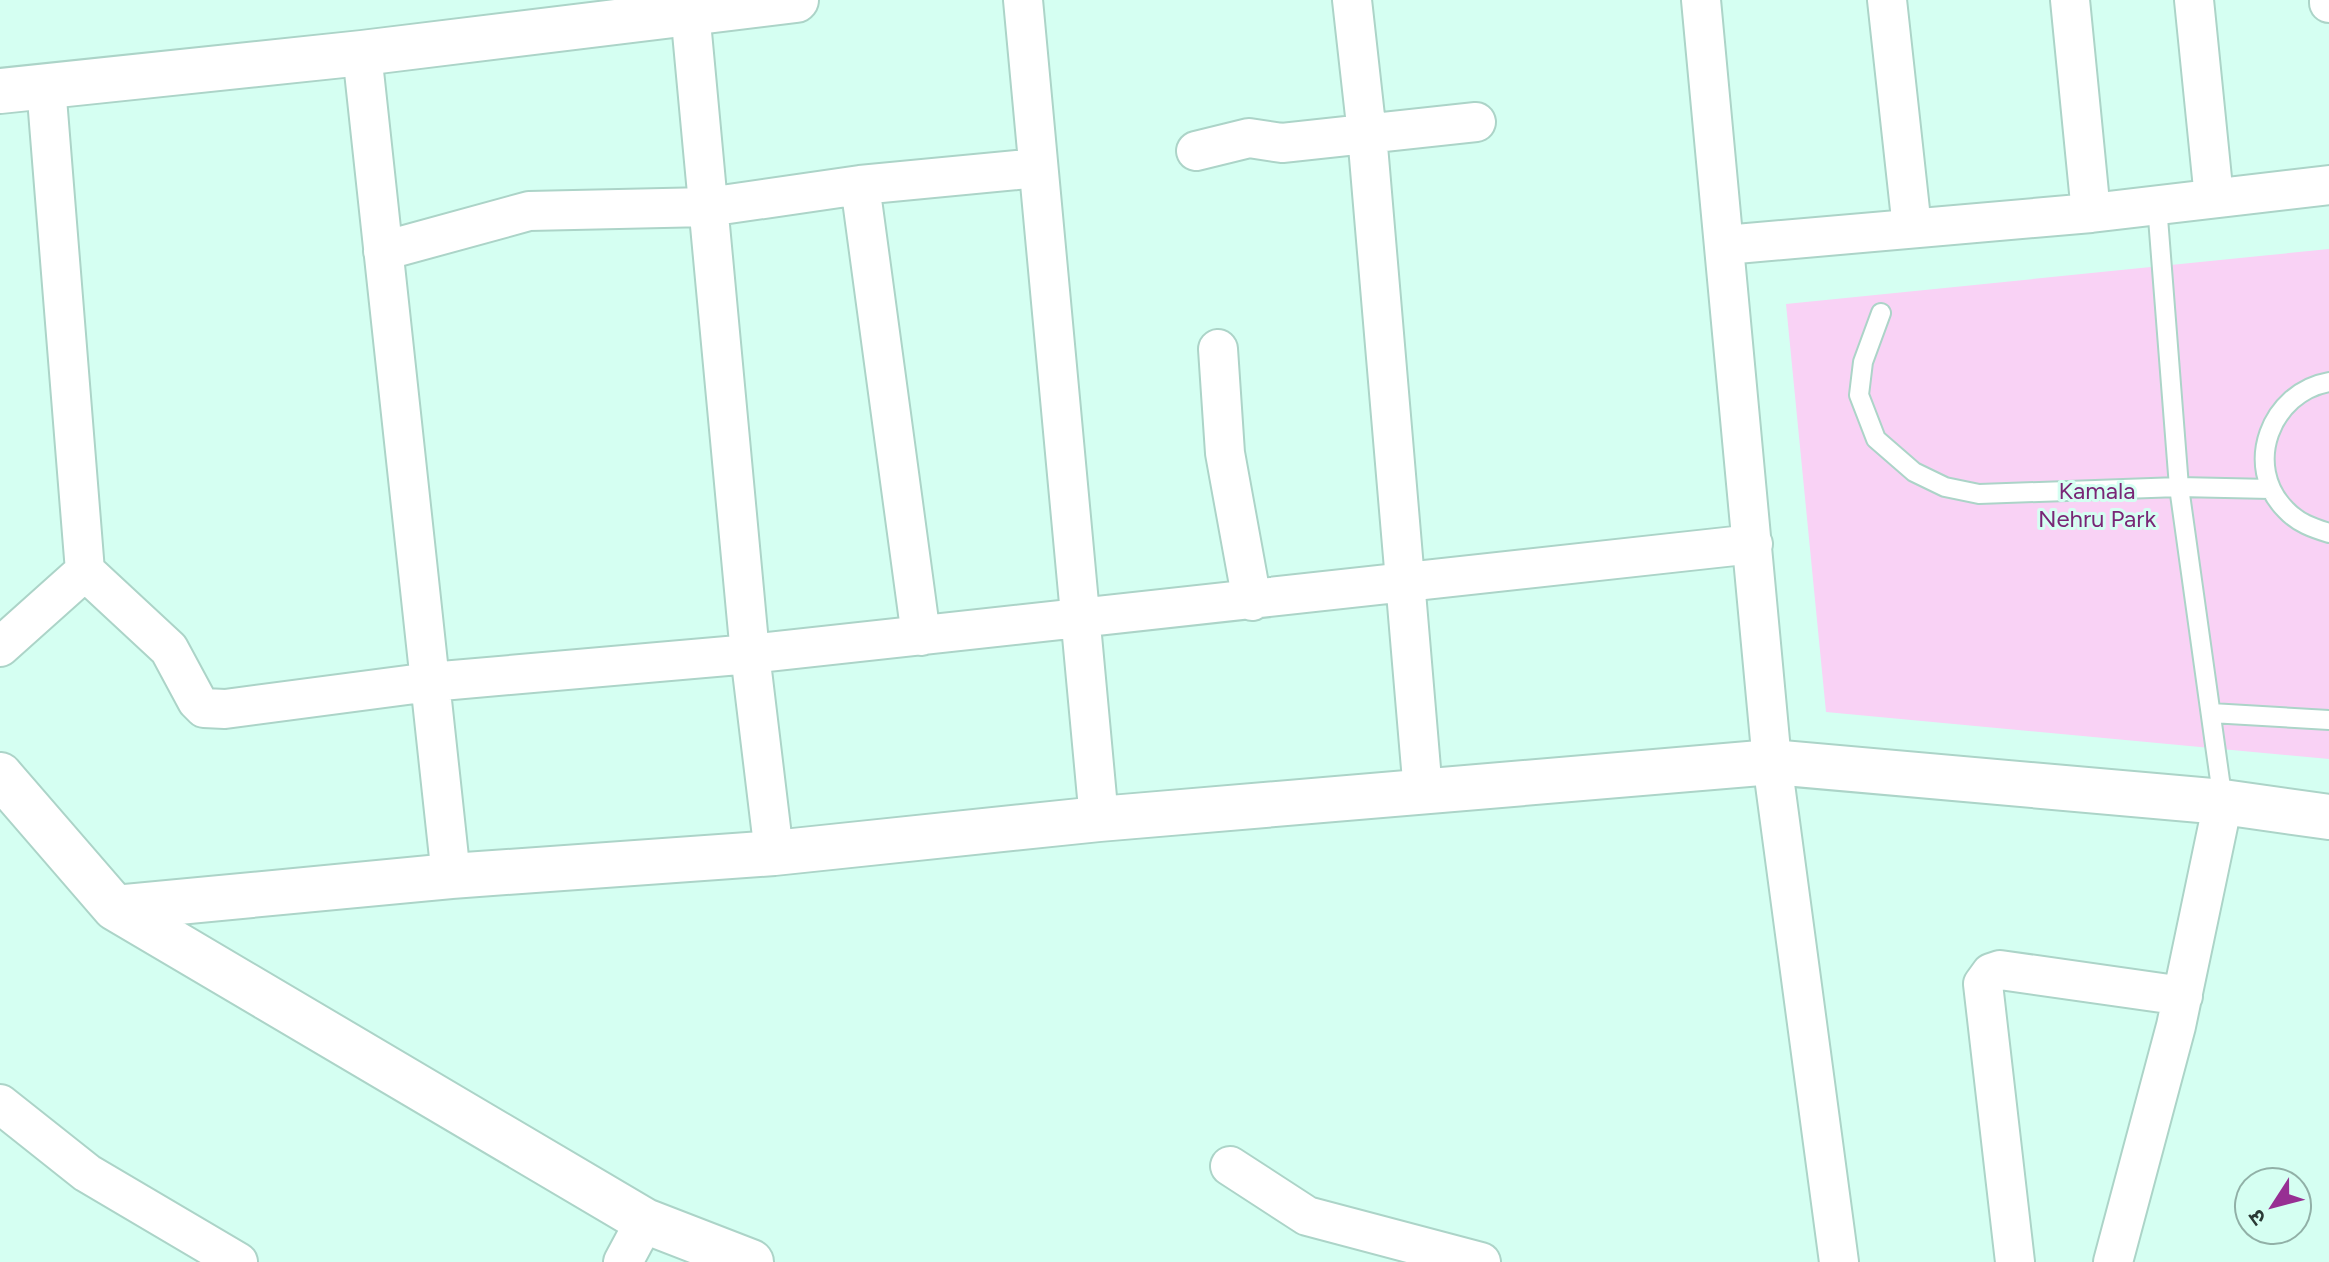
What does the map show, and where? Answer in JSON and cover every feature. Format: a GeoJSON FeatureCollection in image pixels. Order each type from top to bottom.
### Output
{"type":"FeatureCollection","features":[{"type":"Feature","properties":{"kind":"street"},"geometry":{"type":"LineString","coordinates":[[0,91],[362,53],[796,0]]}},
{"type":"Feature","properties":{"kind":"street"},"geometry":{"type":"LineString","coordinates":[[1023,0],[1099,819]]}},
{"type":"Feature","properties":{"kind":"street"},"geometry":{"type":"LineString","coordinates":[[1352,0],[1367,134],[1423,792]]}},
{"type":"Feature","properties":{"kind":"street"},"geometry":{"type":"LineString","coordinates":[[1701,0],[1772,762],[1839,1262]]}},
{"type":"Feature","properties":{"kind":"street"},"geometry":{"type":"LineString","coordinates":[[1887,0],[1912,228]]}},
{"type":"Feature","properties":{"kind":"street"},"geometry":{"type":"LineString","coordinates":[[2070,0],[2091,213]]}},
{"type":"Feature","properties":{"kind":"street"},"geometry":{"type":"LineString","coordinates":[[2194,0],[2214,198]]}},
{"type":"Feature","properties":{"kind":"street"},"geometry":{"type":"LineString","coordinates":[[690,11],[750,654],[774,853]]}},
{"type":"Feature","properties":{"kind":"street"},"geometry":{"type":"LineString","coordinates":[[362,53],[451,876]]}},
{"type":"Feature","properties":{"kind":"street"},"geometry":{"type":"LineString","coordinates":[[46,86],[85,571],[169,649],[190,691],[204,708],[225,709],[430,682],[750,654],[1404,585],[1753,544]]}},
{"type":"Feature","properties":{"kind":"street"},"geometry":{"type":"LineString","coordinates":[[1196,151],[1249,138],[1282,143],[1476,122]]}},
{"type":"Feature","properties":{"kind":"street"},"geometry":{"type":"LineString","coordinates":[[383,251],[529,211],[708,207],[860,185],[1038,168]]}},
{"type":"Feature","properties":{"kind":"street"},"geometry":{"type":"LineString","coordinates":[[860,185],[921,636]]}},
{"type":"Feature","properties":{"kind":"street"},"geometry":{"type":"LineString","coordinates":[[1725,245],[2091,213],[2329,185]]}},
{"type":"Feature","properties":{"kind":"street"},"geometry":{"type":"LineString","coordinates":[[1218,349],[1225,453],[1252,601]]}},
{"type":"Feature","properties":{"kind":"street"},"geometry":{"type":"LineString","coordinates":[[0,647],[85,571]]}},
{"type":"Feature","properties":{"kind":"street"},"geometry":{"type":"LineString","coordinates":[[115,908],[451,876],[774,853],[1099,819],[1772,762],[2223,802],[2329,817]]}},
{"type":"Feature","properties":{"kind":"street"},"geometry":{"type":"LineString","coordinates":[[0,775],[115,908],[645,1221],[751,1262]]}},
{"type":"Feature","properties":{"kind":"street"},"geometry":{"type":"LineString","coordinates":[[2113,1262],[2183,996],[2223,802]]}},
{"type":"Feature","properties":{"kind":"street"},"geometry":{"type":"LineString","coordinates":[[2015,1262],[1983,984],[1986,978],[2000,970],[2183,996]]}},
{"type":"Feature","properties":{"kind":"street"},"geometry":{"type":"LineString","coordinates":[[0,1104],[87,1173],[238,1262]]}},
{"type":"Feature","properties":{"kind":"street"},"geometry":{"type":"LineString","coordinates":[[1230,1166],[1307,1216],[1481,1262]]}},
{"type":"Feature","properties":{"kind":"street"},"geometry":{"type":"LineString","coordinates":[[623,1262],[645,1221]]}},
{"type":"Feature","properties":{"kind":"lane"},"geometry":{"type":"LineString","coordinates":[[2157,205],[2179,487],[2223,802]]}},
{"type":"Feature","properties":{"kind":"lane"},"geometry":{"type":"LineString","coordinates":[[1881,313],[1863,362],[1859,395],[1876,439],[1914,472],[1945,487],[1979,494],[2179,487],[2271,489]]}},
{"type":"Feature","properties":{"kind":"lane"},"geometry":{"type":"LineString","coordinates":[[2329,382],[2315,385],[2293,397],[2276,416],[2266,439],[2265,464],[2271,489],[2285,510],[2305,525],[2329,533]]}},
{"type":"Feature","properties":{"kind":"lane"},"geometry":{"type":"LineString","coordinates":[[2211,713],[2329,720]]}},
{"type":"Feature","properties":{"kind":"green space","name":"Kamala Nehru Park"},"geometry":{"type":"Polygon","coordinates":[[[2329,249],[2329,759],[1826,712],[1786,304],[2329,249]]]}}]}
